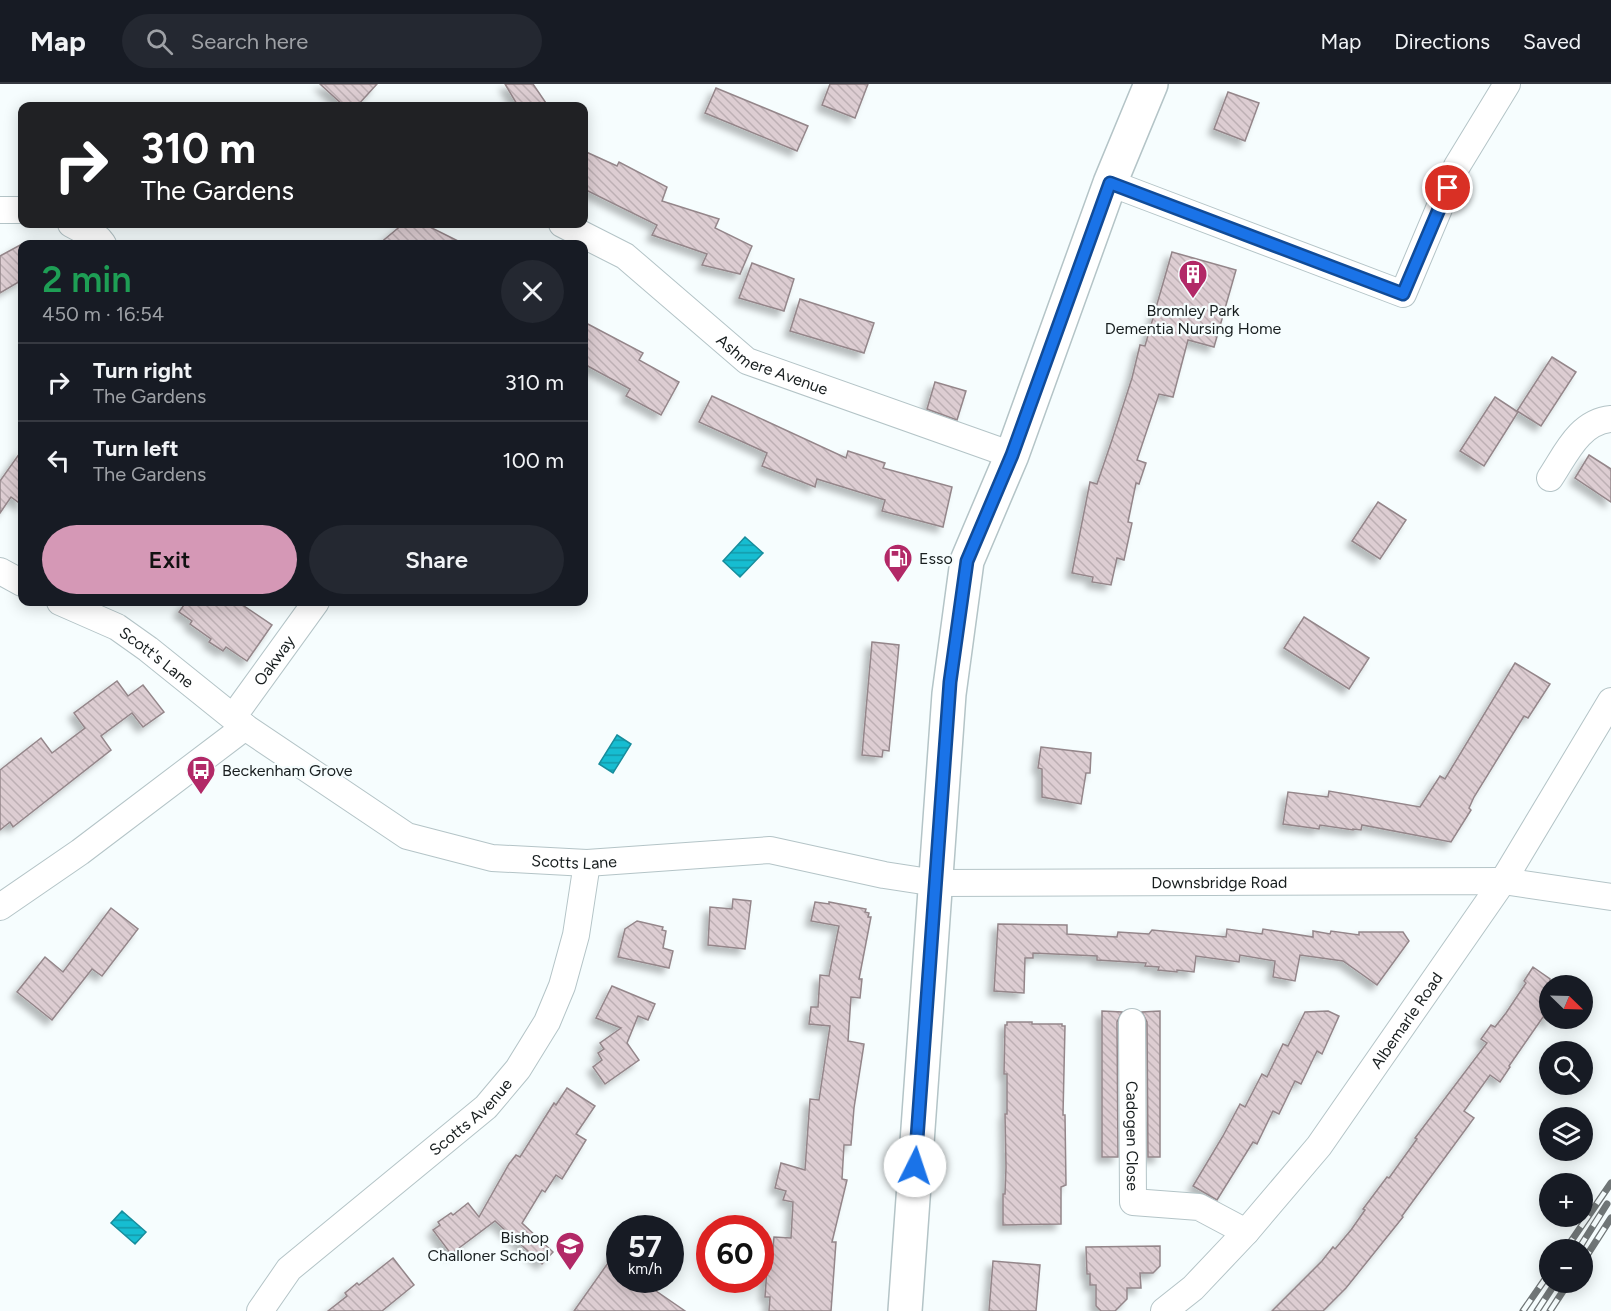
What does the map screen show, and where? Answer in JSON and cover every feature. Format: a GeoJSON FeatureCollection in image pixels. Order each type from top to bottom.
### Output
{"type":"FeatureCollection","features":[{"type":"Feature","properties":{"kind":"main road"},"geometry":{"type":"LineString","coordinates":[[905,1311],[951,670],[967,561],[1012,455],[1110,183],[1151,84]]}},
{"type":"Feature","properties":{"kind":"street"},"geometry":{"type":"LineString","coordinates":[[1110,183],[1403,294],[1457,166],[1507,84]]}},
{"type":"Feature","properties":{"kind":"street"},"geometry":{"type":"LineString","coordinates":[[0,210],[18,210]]}},
{"type":"Feature","properties":{"kind":"street"},"geometry":{"type":"LineString","coordinates":[[78,228],[100,240]]}},
{"type":"Feature","properties":{"kind":"street","name":"Ashmere Avenue"},"geometry":{"type":"LineString","coordinates":[[570,228],[625,256],[747,361],[1012,455]]}},
{"type":"Feature","properties":{"kind":"street"},"geometry":{"type":"LineString","coordinates":[[1550,478],[1579,434],[1592,424],[1611,418]]}},
{"type":"Feature","properties":{"kind":"street"},"geometry":{"type":"LineString","coordinates":[[0,571],[18,581]]}},
{"type":"Feature","properties":{"kind":"street","name":"Scott's Lane"},"geometry":{"type":"LineString","coordinates":[[69,606],[117,627],[239,722]]}},
{"type":"Feature","properties":{"kind":"street","name":"Oakway"},"geometry":{"type":"LineString","coordinates":[[239,722],[313,606]]}},
{"type":"Feature","properties":{"kind":"street","name":"Albemarle Road"},"geometry":{"type":"LineString","coordinates":[[1164,1311],[1193,1288],[1246,1232],[1319,1146],[1503,881],[1611,701]]}},
{"type":"Feature","properties":{"kind":"street"},"geometry":{"type":"LineString","coordinates":[[0,907],[80,852],[239,722]]}},
{"type":"Feature","properties":{"kind":"street","name":"Scotts Lane"},"geometry":{"type":"LineString","coordinates":[[239,722],[407,836],[492,858],[587,863],[770,850],[884,875],[936,883]]}},
{"type":"Feature","properties":{"kind":"street","name":"Scotts Avenue"},"geometry":{"type":"LineString","coordinates":[[260,1311],[289,1269],[486,1107],[518,1070],[547,1022],[562,986],[576,934],[587,863]]}},
{"type":"Feature","properties":{"kind":"street","name":"Downsbridge Road"},"geometry":{"type":"LineString","coordinates":[[936,883],[1503,881],[1611,897]]}},
{"type":"Feature","properties":{"kind":"street","name":"Cadogen Close"},"geometry":{"type":"LineString","coordinates":[[1132,1022],[1133,1202],[1199,1207],[1246,1232]]}},
{"type":"Feature","properties":{"kind":"water"},"geometry":{"type":"Polygon","coordinates":[[[745,537],[763,553],[740,577],[723,561],[745,537]]]}},
{"type":"Feature","properties":{"kind":"water"},"geometry":{"type":"Polygon","coordinates":[[[617,735],[631,744],[613,773],[599,764],[617,735]]]}},
{"type":"Feature","properties":{"kind":"water"},"geometry":{"type":"Polygon","coordinates":[[[122,1211],[146,1232],[135,1244],[111,1223],[122,1211]]]}},
{"type":"Feature","properties":{"kind":"building"},"geometry":{"type":"Polygon","coordinates":[[[320,84],[377,84],[361,102],[340,102],[320,84]]]}},
{"type":"Feature","properties":{"kind":"building"},"geometry":{"type":"Polygon","coordinates":[[[505,84],[533,84],[545,102],[516,102],[505,84]]]}},
{"type":"Feature","properties":{"kind":"building"},"geometry":{"type":"Polygon","coordinates":[[[830,84],[868,84],[855,118],[822,105],[830,84]]]}},
{"type":"Feature","properties":{"kind":"building"},"geometry":{"type":"Polygon","coordinates":[[[716,88],[808,126],[797,151],[705,113],[716,88]]]}},
{"type":"Feature","properties":{"kind":"building"},"geometry":{"type":"Polygon","coordinates":[[[1228,92],[1259,103],[1245,141],[1214,129],[1228,92]]]}},
{"type":"Feature","properties":{"kind":"building"},"geometry":{"type":"Polygon","coordinates":[[[588,153],[617,166],[619,162],[667,187],[662,201],[719,219],[715,228],[752,246],[740,274],[702,265],[707,254],[652,235],[657,225],[588,191],[588,153]]]}},
{"type":"Feature","properties":{"kind":"building"},"geometry":{"type":"Polygon","coordinates":[[[398,228],[432,228],[456,240],[384,240],[398,228]]]}},
{"type":"Feature","properties":{"kind":"building"},"geometry":{"type":"Polygon","coordinates":[[[18,246],[18,282],[0,293],[0,256],[18,246]]]}},
{"type":"Feature","properties":{"kind":"building"},"geometry":{"type":"Polygon","coordinates":[[[1172,252],[1236,270],[1214,347],[1188,340],[1173,397],[1159,394],[1137,460],[1146,463],[1139,484],[1136,483],[1128,522],[1132,523],[1124,560],[1117,558],[1111,585],[1092,582],[1093,577],[1072,573],[1090,482],[1097,484],[1132,378],[1140,345],[1145,346],[1172,252]]]}},
{"type":"Feature","properties":{"kind":"building"},"geometry":{"type":"Polygon","coordinates":[[[752,263],[794,279],[784,311],[739,298],[752,263]]]}},
{"type":"Feature","properties":{"kind":"building"},"geometry":{"type":"Polygon","coordinates":[[[800,299],[874,323],[864,353],[790,331],[800,299]]]}},
{"type":"Feature","properties":{"kind":"building"},"geometry":{"type":"Polygon","coordinates":[[[588,324],[643,353],[639,360],[679,382],[661,415],[626,396],[630,389],[588,366],[588,324]]]}},
{"type":"Feature","properties":{"kind":"building"},"geometry":{"type":"Polygon","coordinates":[[[1552,357],[1576,372],[1541,426],[1517,411],[1552,357]]]}},
{"type":"Feature","properties":{"kind":"building"},"geometry":{"type":"Polygon","coordinates":[[[935,382],[966,391],[957,420],[927,409],[935,382]]]}},
{"type":"Feature","properties":{"kind":"building"},"geometry":{"type":"Polygon","coordinates":[[[712,396],[846,458],[848,451],[885,463],[883,468],[952,487],[943,527],[882,511],[885,500],[817,479],[815,487],[762,466],[767,453],[699,422],[712,396]]]}},
{"type":"Feature","properties":{"kind":"building"},"geometry":{"type":"Polygon","coordinates":[[[1495,397],[1518,412],[1484,466],[1460,451],[1495,397]]]}},
{"type":"Feature","properties":{"kind":"building"},"geometry":{"type":"Polygon","coordinates":[[[1589,455],[1611,469],[1611,502],[1575,478],[1589,455]]]}},
{"type":"Feature","properties":{"kind":"building"},"geometry":{"type":"Polygon","coordinates":[[[18,456],[18,502],[11,497],[0,513],[0,481],[18,456]]]}},
{"type":"Feature","properties":{"kind":"building"},"geometry":{"type":"Polygon","coordinates":[[[1378,502],[1406,520],[1380,559],[1352,541],[1378,502]]]}},
{"type":"Feature","properties":{"kind":"building"},"geometry":{"type":"Polygon","coordinates":[[[183,606],[244,606],[272,625],[247,661],[226,647],[223,651],[209,642],[211,639],[190,624],[192,621],[179,612],[183,606]]]}},
{"type":"Feature","properties":{"kind":"building"},"geometry":{"type":"Polygon","coordinates":[[[1304,617],[1369,658],[1349,689],[1284,648],[1304,617]]]}},
{"type":"Feature","properties":{"kind":"building"},"geometry":{"type":"Polygon","coordinates":[[[872,642],[899,645],[889,751],[883,750],[882,757],[862,755],[872,642]]]}},
{"type":"Feature","properties":{"kind":"building"},"geometry":{"type":"Polygon","coordinates":[[[1515,663],[1550,684],[1528,718],[1524,716],[1474,797],[1469,808],[1471,810],[1451,842],[1362,825],[1361,830],[1353,830],[1320,825],[1319,829],[1283,824],[1288,792],[1328,797],[1329,791],[1420,807],[1440,776],[1445,779],[1515,663]]]}},
{"type":"Feature","properties":{"kind":"building"},"geometry":{"type":"Polygon","coordinates":[[[117,681],[128,696],[143,685],[164,712],[143,727],[132,713],[101,736],[111,750],[13,827],[10,822],[0,830],[0,770],[41,738],[52,753],[85,728],[74,713],[117,681]]]}},
{"type":"Feature","properties":{"kind":"building"},"geometry":{"type":"Polygon","coordinates":[[[1041,747],[1091,753],[1090,773],[1086,773],[1081,804],[1042,797],[1042,769],[1038,768],[1041,747]]]}},
{"type":"Feature","properties":{"kind":"building"},"geometry":{"type":"Polygon","coordinates":[[[733,899],[751,901],[745,949],[708,945],[710,907],[732,909],[733,899]]]}},
{"type":"Feature","properties":{"kind":"building"},"geometry":{"type":"Polygon","coordinates":[[[815,902],[829,904],[829,902],[866,909],[865,912],[869,913],[868,917],[871,917],[859,979],[862,979],[860,998],[851,997],[848,1041],[864,1044],[851,1145],[844,1145],[842,1179],[847,1180],[832,1242],[836,1242],[831,1311],[769,1311],[770,1297],[765,1297],[765,1293],[774,1293],[774,1237],[791,1238],[793,1202],[783,1200],[786,1191],[775,1188],[781,1163],[805,1170],[810,1099],[819,1100],[830,1026],[809,1024],[811,1007],[818,1007],[820,975],[829,976],[839,926],[811,921],[815,902]]]}},
{"type":"Feature","properties":{"kind":"building"},"geometry":{"type":"Polygon","coordinates":[[[111,908],[138,929],[102,976],[92,969],[52,1020],[17,992],[45,957],[63,972],[111,908]]]}},
{"type":"Feature","properties":{"kind":"building"},"geometry":{"type":"Polygon","coordinates":[[[637,921],[663,927],[662,930],[666,931],[663,948],[673,951],[669,968],[618,957],[625,929],[637,921]]]}},
{"type":"Feature","properties":{"kind":"building"},"geometry":{"type":"Polygon","coordinates":[[[998,924],[1067,925],[1067,934],[1117,937],[1118,932],[1149,934],[1152,930],[1226,937],[1227,929],[1262,934],[1263,929],[1313,937],[1313,931],[1359,935],[1359,932],[1403,932],[1409,941],[1377,985],[1343,961],[1300,955],[1295,981],[1273,977],[1275,961],[1240,955],[1239,962],[1196,956],[1194,972],[1177,970],[1177,972],[1158,970],[1159,967],[1145,966],[1146,963],[1097,960],[1097,956],[1033,953],[1033,958],[1025,958],[1024,993],[994,991],[998,924]]]}},
{"type":"Feature","properties":{"kind":"building"},"geometry":{"type":"Polygon","coordinates":[[[1533,967],[1544,975],[1539,975],[1539,1023],[1500,1082],[1490,1075],[1464,1111],[1474,1118],[1403,1217],[1346,1288],[1323,1311],[1272,1311],[1333,1247],[1335,1249],[1351,1230],[1365,1210],[1363,1209],[1387,1177],[1389,1178],[1417,1139],[1415,1138],[1487,1043],[1481,1039],[1491,1025],[1495,1027],[1506,1013],[1526,983],[1524,981],[1533,967]]]}},
{"type":"Feature","properties":{"kind":"building"},"geometry":{"type":"Polygon","coordinates":[[[612,986],[655,1004],[648,1020],[638,1016],[627,1043],[639,1060],[605,1084],[593,1067],[602,1060],[598,1053],[604,1049],[600,1043],[621,1028],[596,1018],[612,986]]]}},
{"type":"Feature","properties":{"kind":"building"},"geometry":{"type":"Polygon","coordinates":[[[1102,1011],[1122,1012],[1117,1022],[1118,1157],[1102,1157],[1102,1011]]]}},
{"type":"Feature","properties":{"kind":"building"},"geometry":{"type":"Polygon","coordinates":[[[1160,1011],[1160,1157],[1148,1157],[1147,1022],[1142,1012],[1160,1011]]]}},
{"type":"Feature","properties":{"kind":"building"},"geometry":{"type":"Polygon","coordinates":[[[1328,1011],[1339,1016],[1322,1054],[1317,1051],[1301,1084],[1295,1081],[1279,1114],[1273,1111],[1257,1144],[1253,1142],[1217,1200],[1193,1186],[1240,1104],[1245,1107],[1262,1074],[1267,1077],[1283,1044],[1288,1046],[1305,1012],[1328,1011]]]}},
{"type":"Feature","properties":{"kind":"building"},"geometry":{"type":"Polygon","coordinates":[[[1007,1022],[1065,1026],[1063,1115],[1065,1115],[1066,1185],[1061,1187],[1061,1224],[1003,1225],[1006,1167],[1005,1114],[1007,1114],[1007,1074],[1004,1074],[1005,1025],[1007,1022]]]}},
{"type":"Feature","properties":{"kind":"building"},"geometry":{"type":"Polygon","coordinates":[[[567,1088],[595,1106],[576,1134],[586,1140],[562,1179],[556,1175],[545,1192],[542,1190],[522,1223],[553,1252],[542,1264],[495,1221],[451,1254],[433,1230],[440,1225],[438,1222],[451,1213],[453,1215],[468,1203],[479,1217],[509,1164],[516,1155],[520,1157],[554,1103],[556,1105],[567,1088]]]}},
{"type":"Feature","properties":{"kind":"building"},"geometry":{"type":"Polygon","coordinates":[[[1160,1246],[1160,1266],[1153,1273],[1140,1273],[1141,1288],[1127,1288],[1127,1299],[1115,1311],[1101,1311],[1096,1306],[1096,1285],[1090,1285],[1090,1274],[1087,1274],[1086,1247],[1160,1246]]]}},
{"type":"Feature","properties":{"kind":"building"},"geometry":{"type":"Polygon","coordinates":[[[393,1258],[414,1285],[382,1311],[328,1311],[347,1296],[345,1293],[357,1283],[359,1285],[393,1258]]]}},
{"type":"Feature","properties":{"kind":"building"},"geometry":{"type":"Polygon","coordinates":[[[993,1261],[1040,1265],[1036,1311],[989,1311],[993,1261]]]}},
{"type":"Feature","properties":{"kind":"building"},"geometry":{"type":"Polygon","coordinates":[[[606,1266],[606,1293],[659,1293],[685,1311],[574,1311],[606,1266]]]}},
{"type":"Feature","properties":{"kind":"railway"},"geometry":{"type":"LineString","coordinates":[[1573,1239],[1611,1183]]}},
{"type":"Feature","properties":{"kind":"railway"},"geometry":{"type":"LineString","coordinates":[[1585,1239],[1607,1204]]}},
{"type":"Feature","properties":{"kind":"railway"},"geometry":{"type":"LineString","coordinates":[[1593,1246],[1611,1218]]}},
{"type":"Feature","properties":{"kind":"railway"},"geometry":{"type":"LineString","coordinates":[[1523,1311],[1539,1288]]}},
{"type":"Feature","properties":{"kind":"railway"},"geometry":{"type":"LineString","coordinates":[[1537,1311],[1549,1293]]}},
{"type":"Feature","properties":{"kind":"railway"},"geometry":{"type":"LineString","coordinates":[[1550,1311],[1562,1293]]}},
{"type":"Feature","properties":{"kind":"place","name":"Bromley Park Dementia Nursing Home"},"geometry":{"type":"Point","coordinates":[1193,300]}},
{"type":"Feature","properties":{"kind":"place","name":"Esso"},"geometry":{"type":"Point","coordinates":[898,584]}},
{"type":"Feature","properties":{"kind":"place","name":"Beckenham Grove"},"geometry":{"type":"Point","coordinates":[201,796]}},
{"type":"Feature","properties":{"kind":"place","name":"Bishop Challoner School"},"geometry":{"type":"Point","coordinates":[570,1272]}},
{"type":"Feature","properties":{"kind":"route"},"geometry":{"type":"LineString","coordinates":[[915,1166],[951,670],[967,561],[1012,455],[1110,183],[1403,294],[1448,188]]}}]}
